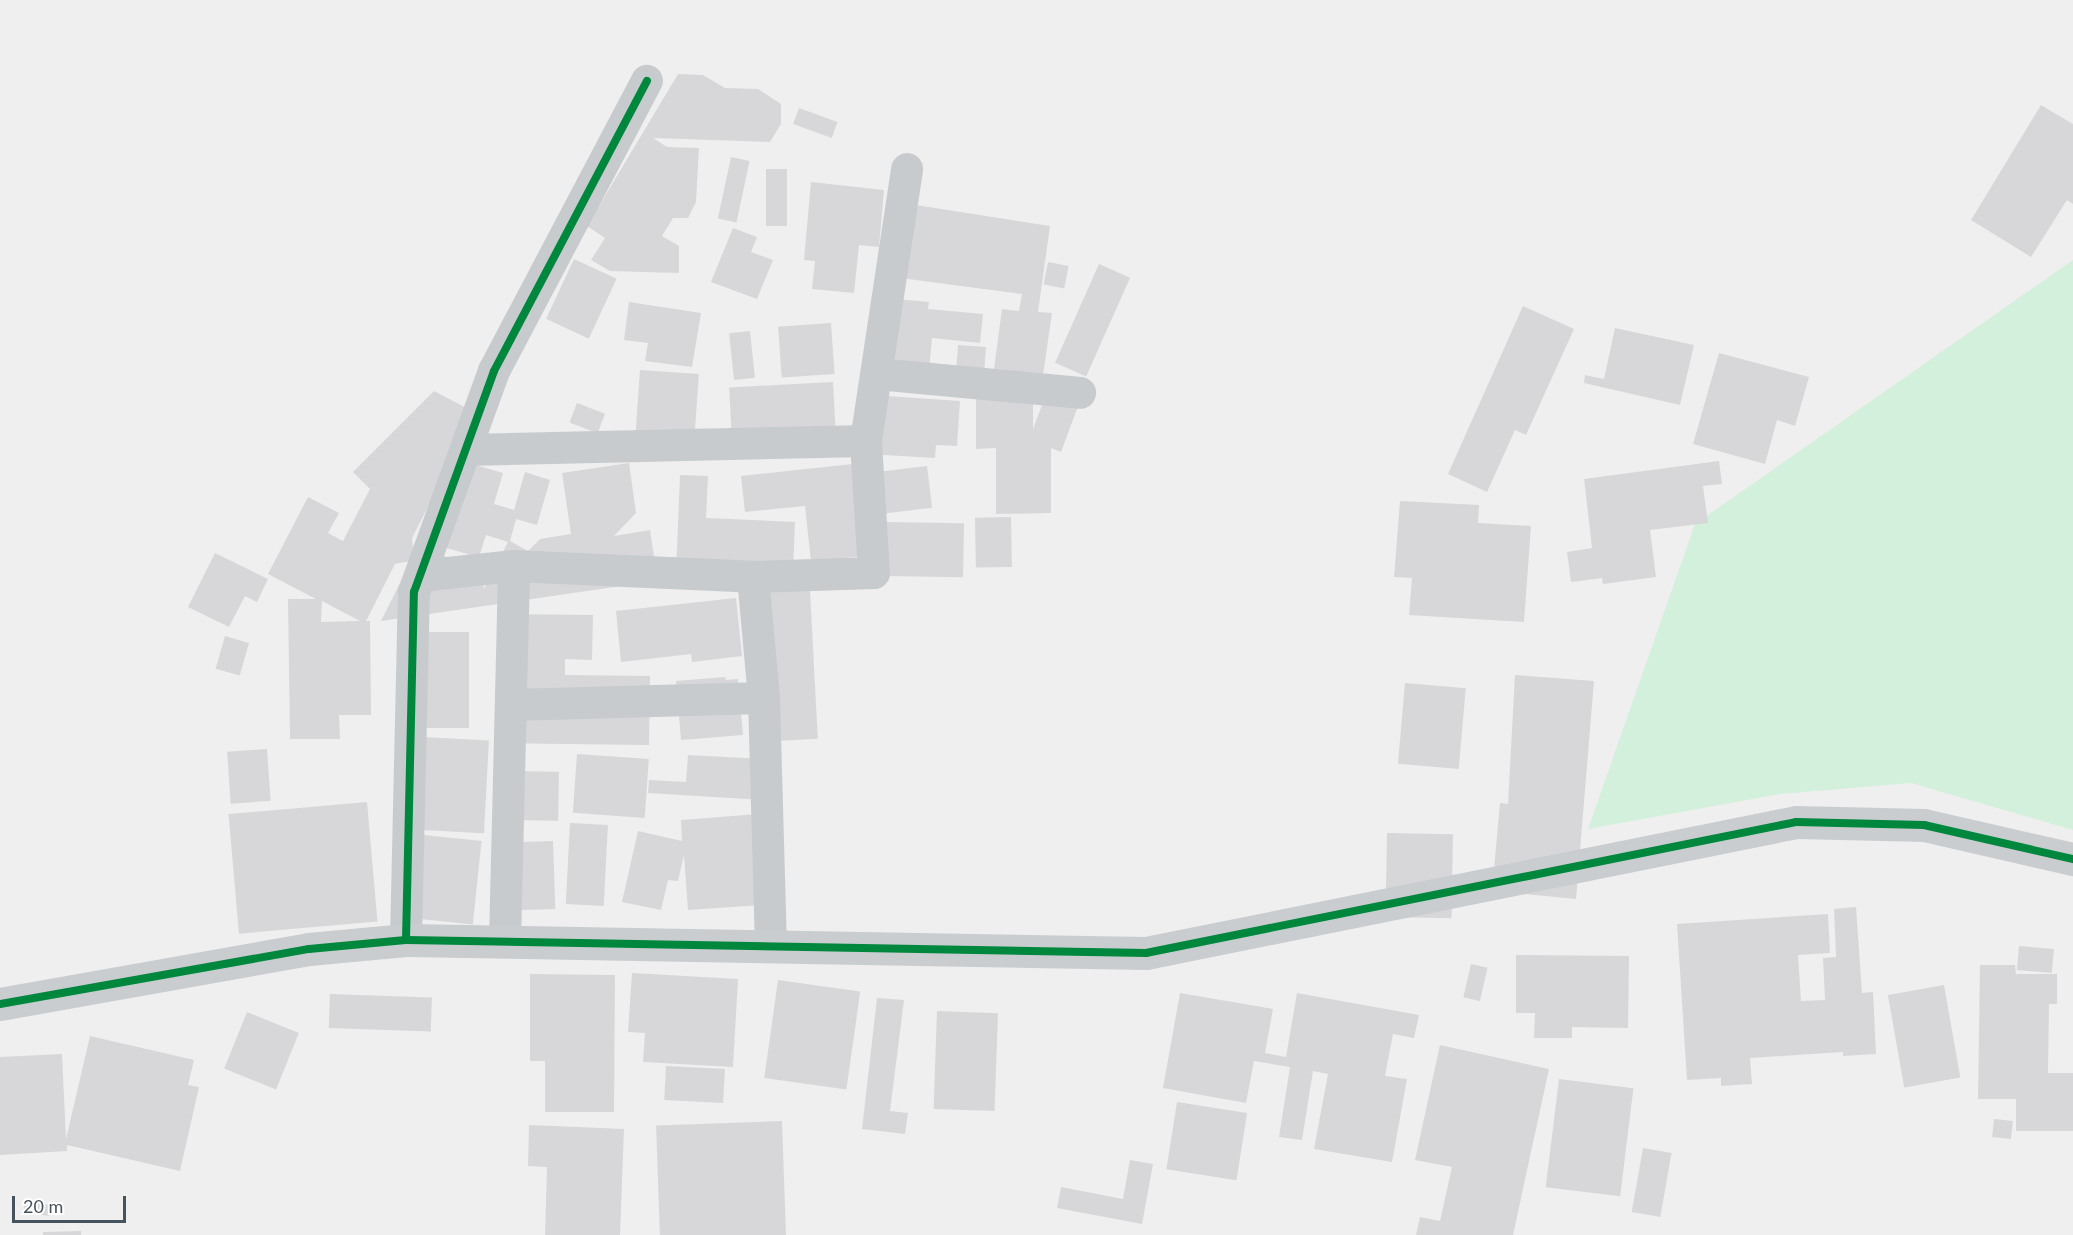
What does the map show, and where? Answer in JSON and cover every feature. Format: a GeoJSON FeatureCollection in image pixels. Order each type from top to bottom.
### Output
{"type":"FeatureCollection","features":[{"type":"Feature","properties":{"kind":"street"},"geometry":{"type":"LineString","coordinates":[[406,940],[414,592],[494,372],[647,81]]}},
{"type":"Feature","properties":{"kind":"street"},"geometry":{"type":"LineString","coordinates":[[420,576],[514,566],[753,577],[874,573],[866,441],[907,170]]}},
{"type":"Feature","properties":{"kind":"street"},"geometry":{"type":"LineString","coordinates":[[877,374],[1080,393]]}},
{"type":"Feature","properties":{"kind":"street"},"geometry":{"type":"LineString","coordinates":[[466,450],[866,441]]}},
{"type":"Feature","properties":{"kind":"street"},"geometry":{"type":"LineString","coordinates":[[505,941],[514,566]]}},
{"type":"Feature","properties":{"kind":"street"},"geometry":{"type":"LineString","coordinates":[[753,577],[764,698],[771,946]]}},
{"type":"Feature","properties":{"kind":"street"},"geometry":{"type":"LineString","coordinates":[[511,705],[764,698]]}},
{"type":"Feature","properties":{"kind":"street"},"geometry":{"type":"LineString","coordinates":[[0,1005],[309,949],[406,940],[1146,953],[1796,822],[1924,825],[2031,848],[2073,860]]}},
{"type":"Feature","properties":{"kind":"street"},"geometry":{"type":"LineString","coordinates":[[2031,848],[2073,872]]}},
{"type":"Feature","properties":{"kind":"green space"},"geometry":{"type":"Polygon","coordinates":[[[2073,260],[2073,830],[1911,783],[1780,794],[1588,829],[1695,524],[2073,260]]]}},
{"type":"Feature","properties":{"kind":"building"},"geometry":{"type":"Polygon","coordinates":[[[678,74],[703,75],[725,88],[758,89],[781,104],[781,124],[770,142],[653,138],[667,147],[699,148],[696,202],[688,218],[673,218],[662,236],[679,246],[679,273],[610,271],[591,260],[605,238],[587,226],[678,74]]]}},
{"type":"Feature","properties":{"kind":"building"},"geometry":{"type":"Polygon","coordinates":[[[2041,105],[2073,124],[2073,204],[2067,200],[2031,257],[1971,220],[2041,105]]]}},
{"type":"Feature","properties":{"kind":"building"},"geometry":{"type":"Polygon","coordinates":[[[799,108],[838,122],[832,138],[793,124],[799,108]]]}},
{"type":"Feature","properties":{"kind":"building"},"geometry":{"type":"Polygon","coordinates":[[[731,157],[750,161],[736,223],[718,219],[731,157]]]}},
{"type":"Feature","properties":{"kind":"building"},"geometry":{"type":"Polygon","coordinates":[[[766,169],[787,169],[787,226],[766,226],[766,169]]]}},
{"type":"Feature","properties":{"kind":"building"},"geometry":{"type":"Polygon","coordinates":[[[811,182],[884,190],[879,247],[859,245],[854,293],[812,289],[815,261],[804,260],[811,182]]]}},
{"type":"Feature","properties":{"kind":"building"},"geometry":{"type":"Polygon","coordinates":[[[903,203],[1050,226],[1038,312],[1052,313],[1043,375],[994,369],[1002,309],[1019,311],[1022,294],[893,277],[903,203]]]}},
{"type":"Feature","properties":{"kind":"building"},"geometry":{"type":"Polygon","coordinates":[[[733,228],[757,237],[751,252],[773,260],[757,299],[711,282],[733,228]]]}},
{"type":"Feature","properties":{"kind":"building"},"geometry":{"type":"Polygon","coordinates":[[[574,259],[617,279],[589,339],[546,319],[574,259]]]}},
{"type":"Feature","properties":{"kind":"building"},"geometry":{"type":"Polygon","coordinates":[[[1048,262],[1069,266],[1064,289],[1044,285],[1048,262]]]}},
{"type":"Feature","properties":{"kind":"building"},"geometry":{"type":"Polygon","coordinates":[[[1099,264],[1130,278],[1086,376],[1055,363],[1099,264]]]}},
{"type":"Feature","properties":{"kind":"building"},"geometry":{"type":"Polygon","coordinates":[[[885,298],[929,302],[928,309],[983,314],[980,343],[932,338],[929,370],[879,366],[885,298]]]}},
{"type":"Feature","properties":{"kind":"building"},"geometry":{"type":"Polygon","coordinates":[[[629,302],[701,313],[692,367],[645,361],[648,343],[624,340],[629,302]]]}},
{"type":"Feature","properties":{"kind":"building"},"geometry":{"type":"Polygon","coordinates":[[[1523,306],[1574,329],[1526,435],[1515,430],[1487,492],[1448,474],[1523,306]]]}},
{"type":"Feature","properties":{"kind":"building"},"geometry":{"type":"Polygon","coordinates":[[[831,323],[835,374],[782,378],[778,327],[831,323]]]}},
{"type":"Feature","properties":{"kind":"building"},"geometry":{"type":"Polygon","coordinates":[[[1615,328],[1694,345],[1680,405],[1584,383],[1585,375],[1604,379],[1615,328]]]}},
{"type":"Feature","properties":{"kind":"building"},"geometry":{"type":"Polygon","coordinates":[[[750,331],[755,378],[734,380],[729,333],[750,331]]]}},
{"type":"Feature","properties":{"kind":"building"},"geometry":{"type":"Polygon","coordinates":[[[958,345],[986,347],[984,373],[956,371],[958,345]]]}},
{"type":"Feature","properties":{"kind":"building"},"geometry":{"type":"Polygon","coordinates":[[[1719,353],[1809,377],[1795,426],[1777,420],[1765,464],[1693,444],[1719,353]]]}},
{"type":"Feature","properties":{"kind":"building"},"geometry":{"type":"Polygon","coordinates":[[[640,370],[699,374],[694,446],[635,442],[640,370]]]}},
{"type":"Feature","properties":{"kind":"building"},"geometry":{"type":"Polygon","coordinates":[[[833,382],[836,434],[732,439],[729,387],[833,382]]]}},
{"type":"Feature","properties":{"kind":"building"},"geometry":{"type":"Polygon","coordinates":[[[1048,389],[1080,401],[1061,452],[1051,448],[1051,513],[996,514],[996,448],[976,449],[976,391],[1033,390],[1033,429],[1048,389]]]}},
{"type":"Feature","properties":{"kind":"building"},"geometry":{"type":"Polygon","coordinates":[[[434,391],[476,413],[412,538],[416,572],[441,554],[453,561],[478,557],[443,547],[469,463],[503,473],[494,504],[514,510],[525,472],[550,480],[537,525],[516,519],[510,541],[528,551],[540,539],[571,534],[562,473],[629,463],[636,513],[614,536],[650,530],[656,569],[642,583],[381,621],[411,561],[395,564],[366,621],[370,621],[371,715],[339,715],[340,739],[290,739],[288,599],[316,599],[268,574],[308,497],[339,513],[328,533],[343,541],[370,489],[353,472],[434,391]],[[486,535],[479,557],[484,589],[508,542],[486,535]],[[322,601],[321,622],[360,621],[322,601]]]}},
{"type":"Feature","properties":{"kind":"building"},"geometry":{"type":"Polygon","coordinates":[[[872,395],[960,401],[957,446],[936,445],[935,458],[868,454],[872,395]]]}},
{"type":"Feature","properties":{"kind":"building"},"geometry":{"type":"Polygon","coordinates":[[[577,403],[605,414],[597,433],[569,423],[577,403]]]}},
{"type":"Feature","properties":{"kind":"building"},"geometry":{"type":"Polygon","coordinates":[[[1719,461],[1722,484],[1703,486],[1708,523],[1650,530],[1656,577],[1603,584],[1602,578],[1571,582],[1567,552],[1592,548],[1584,479],[1719,461]]]}},
{"type":"Feature","properties":{"kind":"building"},"geometry":{"type":"Polygon","coordinates":[[[862,463],[863,556],[811,562],[805,506],[745,512],[741,476],[862,463]]]}},
{"type":"Feature","properties":{"kind":"building"},"geometry":{"type":"Polygon","coordinates":[[[927,466],[932,508],[884,514],[879,472],[927,466]]]}},
{"type":"Feature","properties":{"kind":"building"},"geometry":{"type":"Polygon","coordinates":[[[680,475],[708,476],[706,518],[795,522],[793,569],[676,574],[680,475]]]}},
{"type":"Feature","properties":{"kind":"building"},"geometry":{"type":"Polygon","coordinates":[[[1400,501],[1479,505],[1478,523],[1531,526],[1524,622],[1409,615],[1412,578],[1394,577],[1400,501]]]}},
{"type":"Feature","properties":{"kind":"building"},"geometry":{"type":"Polygon","coordinates":[[[1011,517],[1012,567],[976,568],[975,518],[1011,517]]]}},
{"type":"Feature","properties":{"kind":"building"},"geometry":{"type":"Polygon","coordinates":[[[886,522],[964,523],[963,577],[885,576],[886,522]]]}},
{"type":"Feature","properties":{"kind":"building"},"geometry":{"type":"Polygon","coordinates":[[[215,553],[268,579],[257,602],[245,596],[229,627],[188,607],[215,553]]]}},
{"type":"Feature","properties":{"kind":"building"},"geometry":{"type":"Polygon","coordinates":[[[810,590],[818,739],[759,742],[751,593],[810,590]]]}},
{"type":"Feature","properties":{"kind":"building"},"geometry":{"type":"Polygon","coordinates":[[[736,598],[742,656],[692,662],[691,654],[621,662],[616,611],[736,598]]]}},
{"type":"Feature","properties":{"kind":"building"},"geometry":{"type":"Polygon","coordinates":[[[504,614],[593,615],[592,660],[565,659],[565,675],[650,676],[649,745],[496,743],[504,614]]]}},
{"type":"Feature","properties":{"kind":"building"},"geometry":{"type":"Polygon","coordinates":[[[414,632],[469,632],[469,728],[414,728],[414,632]]]}},
{"type":"Feature","properties":{"kind":"building"},"geometry":{"type":"Polygon","coordinates":[[[225,636],[249,643],[240,676],[216,669],[225,636]]]}},
{"type":"Feature","properties":{"kind":"building"},"geometry":{"type":"Polygon","coordinates":[[[1515,675],[1594,681],[1576,899],[1492,891],[1500,803],[1508,804],[1515,675]]]}},
{"type":"Feature","properties":{"kind":"building"},"geometry":{"type":"Polygon","coordinates":[[[725,677],[726,680],[738,679],[743,735],[681,740],[676,681],[725,677]]]}},
{"type":"Feature","properties":{"kind":"building"},"geometry":{"type":"Polygon","coordinates":[[[1405,683],[1466,688],[1459,769],[1398,764],[1405,683]]]}},
{"type":"Feature","properties":{"kind":"building"},"geometry":{"type":"Polygon","coordinates":[[[404,736],[489,740],[484,833],[399,829],[404,736]]]}},
{"type":"Feature","properties":{"kind":"building"},"geometry":{"type":"Polygon","coordinates":[[[267,749],[271,801],[231,804],[227,752],[267,749]]]}},
{"type":"Feature","properties":{"kind":"building"},"geometry":{"type":"Polygon","coordinates":[[[577,754],[649,759],[645,818],[573,813],[577,754]]]}},
{"type":"Feature","properties":{"kind":"building"},"geometry":{"type":"Polygon","coordinates":[[[688,755],[766,759],[763,800],[648,793],[649,780],[686,782],[688,755]]]}},
{"type":"Feature","properties":{"kind":"building"},"geometry":{"type":"Polygon","coordinates":[[[510,771],[559,772],[558,821],[509,820],[510,771]]]}},
{"type":"Feature","properties":{"kind":"building"},"geometry":{"type":"Polygon","coordinates":[[[367,802],[377,922],[239,934],[229,814],[367,802]]]}},
{"type":"Feature","properties":{"kind":"building"},"geometry":{"type":"Polygon","coordinates":[[[769,813],[776,904],[688,910],[684,855],[678,881],[668,880],[661,910],[622,902],[638,831],[682,841],[681,820],[769,813]]]}},
{"type":"Feature","properties":{"kind":"building"},"geometry":{"type":"Polygon","coordinates":[[[570,823],[608,825],[604,906],[566,904],[570,823]]]}},
{"type":"Feature","properties":{"kind":"building"},"geometry":{"type":"Polygon","coordinates":[[[405,833],[482,841],[473,925],[396,917],[405,833]]]}},
{"type":"Feature","properties":{"kind":"building"},"geometry":{"type":"Polygon","coordinates":[[[1387,833],[1453,834],[1452,918],[1386,917],[1387,833]]]}},
{"type":"Feature","properties":{"kind":"building"},"geometry":{"type":"Polygon","coordinates":[[[553,841],[555,909],[500,911],[498,843],[553,841]]]}},
{"type":"Feature","properties":{"kind":"building"},"geometry":{"type":"Polygon","coordinates":[[[1856,907],[1862,993],[1873,992],[1876,1054],[1843,1056],[1843,1052],[1750,1058],[1752,1084],[1721,1086],[1721,1078],[1687,1080],[1677,924],[1828,914],[1830,953],[1798,955],[1801,1001],[1825,1000],[1823,958],[1836,957],[1834,909],[1856,907]]]}},
{"type":"Feature","properties":{"kind":"building"},"geometry":{"type":"Polygon","coordinates":[[[2019,946],[2054,949],[2052,973],[2017,970],[2019,946]]]}},
{"type":"Feature","properties":{"kind":"building"},"geometry":{"type":"Polygon","coordinates":[[[1516,955],[1629,956],[1628,1028],[1572,1027],[1572,1038],[1534,1038],[1535,1013],[1516,1013],[1516,955]]]}},
{"type":"Feature","properties":{"kind":"building"},"geometry":{"type":"Polygon","coordinates":[[[1471,964],[1488,968],[1480,1001],[1463,997],[1471,964]]]}},
{"type":"Feature","properties":{"kind":"building"},"geometry":{"type":"Polygon","coordinates":[[[1980,965],[2015,965],[2016,974],[2057,974],[2057,1004],[2049,1004],[2048,1073],[2073,1073],[2073,1131],[2016,1131],[2016,1099],[1978,1099],[1980,965]]]}},
{"type":"Feature","properties":{"kind":"building"},"geometry":{"type":"Polygon","coordinates":[[[632,973],[738,979],[733,1067],[643,1062],[645,1033],[628,1032],[632,973]]]}},
{"type":"Feature","properties":{"kind":"building"},"geometry":{"type":"Polygon","coordinates":[[[530,974],[615,975],[614,1112],[545,1112],[545,1061],[530,1061],[530,974]]]}},
{"type":"Feature","properties":{"kind":"building"},"geometry":{"type":"Polygon","coordinates":[[[778,980],[860,992],[846,1090],[764,1078],[778,980]]]}},
{"type":"Feature","properties":{"kind":"building"},"geometry":{"type":"Polygon","coordinates":[[[1944,985],[1960,1078],[1904,1087],[1888,995],[1944,985]]]}},
{"type":"Feature","properties":{"kind":"building"},"geometry":{"type":"Polygon","coordinates":[[[1180,993],[1273,1009],[1265,1053],[1286,1057],[1297,993],[1419,1015],[1414,1038],[1393,1034],[1385,1076],[1407,1079],[1392,1162],[1314,1149],[1328,1074],[1313,1071],[1302,1140],[1279,1137],[1290,1067],[1254,1061],[1246,1103],[1163,1088],[1180,993]]]}},
{"type":"Feature","properties":{"kind":"building"},"geometry":{"type":"Polygon","coordinates":[[[330,994],[432,998],[431,1032],[329,1028],[330,994]]]}},
{"type":"Feature","properties":{"kind":"building"},"geometry":{"type":"Polygon","coordinates":[[[877,998],[904,1000],[890,1111],[908,1113],[905,1134],[862,1129],[877,998]]]}},
{"type":"Feature","properties":{"kind":"building"},"geometry":{"type":"Polygon","coordinates":[[[937,1011],[998,1013],[995,1111],[934,1109],[937,1011]]]}},
{"type":"Feature","properties":{"kind":"building"},"geometry":{"type":"Polygon","coordinates":[[[247,1012],[299,1033],[276,1090],[224,1069],[247,1012]]]}},
{"type":"Feature","properties":{"kind":"building"},"geometry":{"type":"Polygon","coordinates":[[[90,1036],[194,1060],[188,1085],[199,1087],[180,1171],[67,1145],[67,1151],[0,1155],[0,1057],[62,1054],[66,1139],[90,1036]]]}},
{"type":"Feature","properties":{"kind":"building"},"geometry":{"type":"Polygon","coordinates":[[[1440,1045],[1549,1069],[1513,1235],[1416,1235],[1420,1217],[1440,1221],[1452,1167],[1415,1160],[1440,1045]]]}},
{"type":"Feature","properties":{"kind":"building"},"geometry":{"type":"Polygon","coordinates":[[[666,1066],[725,1069],[723,1103],[664,1100],[666,1066]]]}},
{"type":"Feature","properties":{"kind":"building"},"geometry":{"type":"Polygon","coordinates":[[[1559,1079],[1633,1088],[1620,1196],[1546,1187],[1559,1079]]]}},
{"type":"Feature","properties":{"kind":"building"},"geometry":{"type":"Polygon","coordinates":[[[1177,1102],[1247,1113],[1236,1180],[1166,1169],[1177,1102]]]}},
{"type":"Feature","properties":{"kind":"building"},"geometry":{"type":"Polygon","coordinates":[[[1994,1119],[2013,1121],[2011,1139],[1992,1137],[1994,1119]]]}},
{"type":"Feature","properties":{"kind":"building"},"geometry":{"type":"Polygon","coordinates":[[[782,1121],[786,1235],[660,1235],[656,1125],[782,1121]]]}},
{"type":"Feature","properties":{"kind":"building"},"geometry":{"type":"Polygon","coordinates":[[[529,1125],[624,1129],[620,1235],[545,1235],[547,1167],[528,1166],[529,1125]]]}},
{"type":"Feature","properties":{"kind":"building"},"geometry":{"type":"Polygon","coordinates":[[[1643,1148],[1672,1153],[1660,1217],[1632,1212],[1643,1148]]]}},
{"type":"Feature","properties":{"kind":"building"},"geometry":{"type":"Polygon","coordinates":[[[1130,1160],[1153,1164],[1142,1224],[1057,1208],[1061,1187],[1123,1199],[1130,1160]]]}},
{"type":"Feature","properties":{"kind":"building"},"geometry":{"type":"Polygon","coordinates":[[[25,1201],[51,1205],[49,1216],[23,1212],[25,1201]]]}},
{"type":"Feature","properties":{"kind":"building"},"geometry":{"type":"Polygon","coordinates":[[[81,1231],[81,1235],[43,1235],[43,1232],[81,1231]]]}},
{"type":"Feature","properties":{"kind":"cycle path"},"geometry":{"type":"LineString","coordinates":[[406,940],[414,592],[494,371],[647,81]]}},
{"type":"Feature","properties":{"kind":"cycle path"},"geometry":{"type":"LineString","coordinates":[[0,1004],[309,949],[406,940],[1146,953],[1796,822],[1924,825],[2073,859]]}}]}
